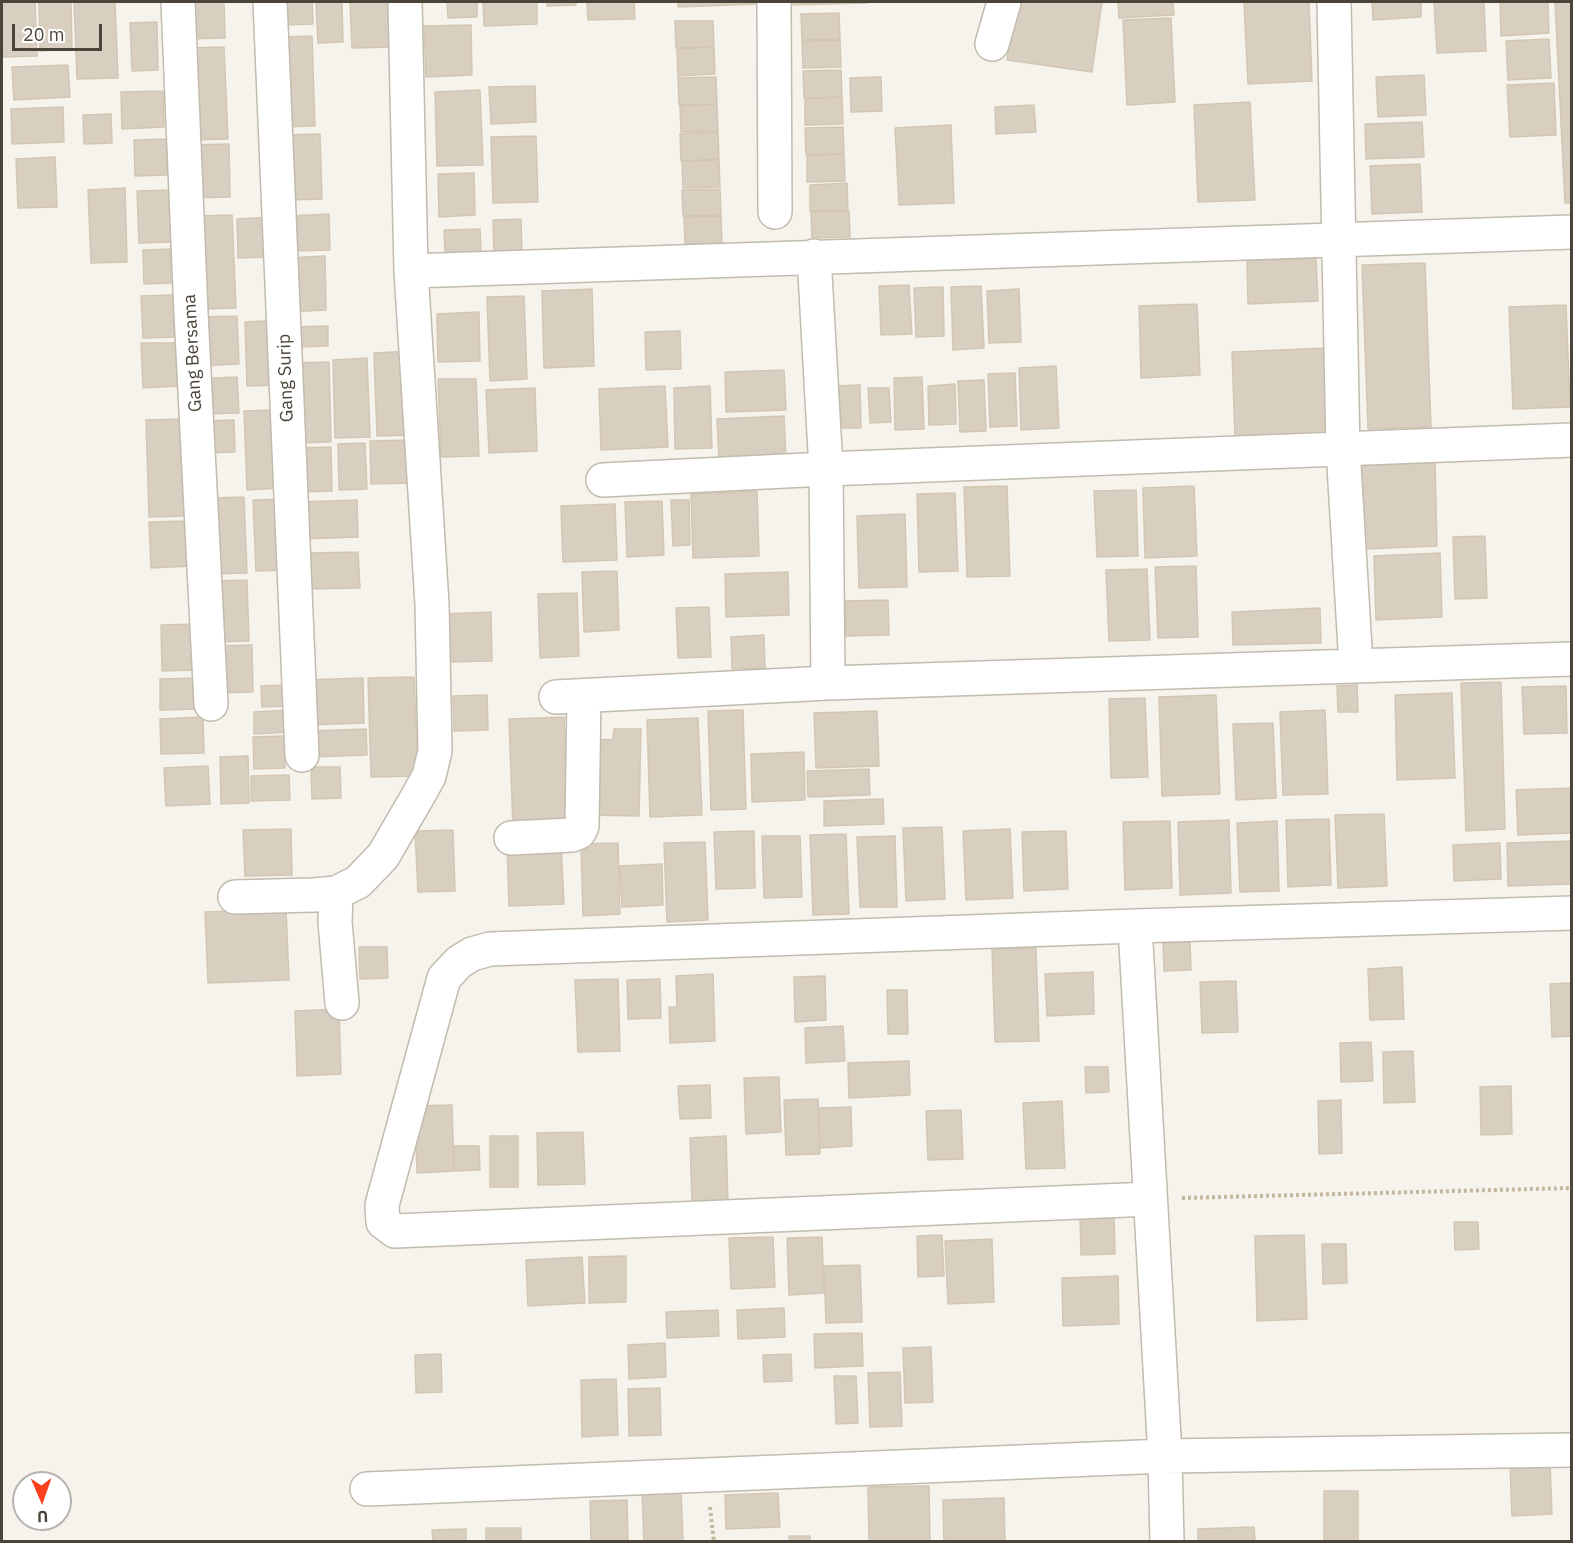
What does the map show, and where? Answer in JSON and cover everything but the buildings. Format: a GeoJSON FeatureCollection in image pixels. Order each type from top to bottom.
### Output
{"type":"FeatureCollection","features":[{"type":"Feature","properties":{"kind":"street","name":"Gang Bersama"},"geometry":{"type":"LineString","coordinates":[[178,2],[190,313],[211,704]]}},
{"type":"Feature","properties":{"kind":"street","name":"Gang Surip"},"geometry":{"type":"LineString","coordinates":[[270,2],[302,755]]}},
{"type":"Feature","properties":{"kind":"street"},"geometry":{"type":"LineString","coordinates":[[234,897],[314,896],[336,893],[358,882],[383,856],[429,776],[435,751],[432,604],[411,271],[405,2]]}},
{"type":"Feature","properties":{"kind":"street"},"geometry":{"type":"LineString","coordinates":[[774,2],[775,212]]}},
{"type":"Feature","properties":{"kind":"street"},"geometry":{"type":"LineString","coordinates":[[992,44],[1004,2]]}},
{"type":"Feature","properties":{"kind":"street"},"geometry":{"type":"LineString","coordinates":[[1334,2],[1343,449],[1356,665]]}},
{"type":"Feature","properties":{"kind":"street"},"geometry":{"type":"LineString","coordinates":[[411,271],[1572,232]]}},
{"type":"Feature","properties":{"kind":"street"},"geometry":{"type":"LineString","coordinates":[[814,256],[825,469],[828,683]]}},
{"type":"Feature","properties":{"kind":"street"},"geometry":{"type":"LineString","coordinates":[[603,480],[825,469],[1572,440]]}},
{"type":"Feature","properties":{"kind":"street"},"geometry":{"type":"LineString","coordinates":[[511,838],[572,836],[579,832],[582,826],[570,696],[828,683],[1572,659]]}},
{"type":"Feature","properties":{"kind":"street"},"geometry":{"type":"LineString","coordinates":[[336,893],[335,922],[342,1003]]}},
{"type":"Feature","properties":{"kind":"street"},"geometry":{"type":"LineString","coordinates":[[1150,1199],[395,1231],[383,1222],[382,1205],[444,978],[459,962],[472,954],[490,949],[1572,913]]}},
{"type":"Feature","properties":{"kind":"street"},"geometry":{"type":"LineString","coordinates":[[1135,926],[1165,1456],[1167,1542]]}},
{"type":"Feature","properties":{"kind":"street"},"geometry":{"type":"LineString","coordinates":[[367,1489],[1165,1456],[1572,1449]]}},
{"type":"Feature","properties":{"kind":"path"},"geometry":{"type":"LineString","coordinates":[[1150,1199],[1572,1188]]}}]}
